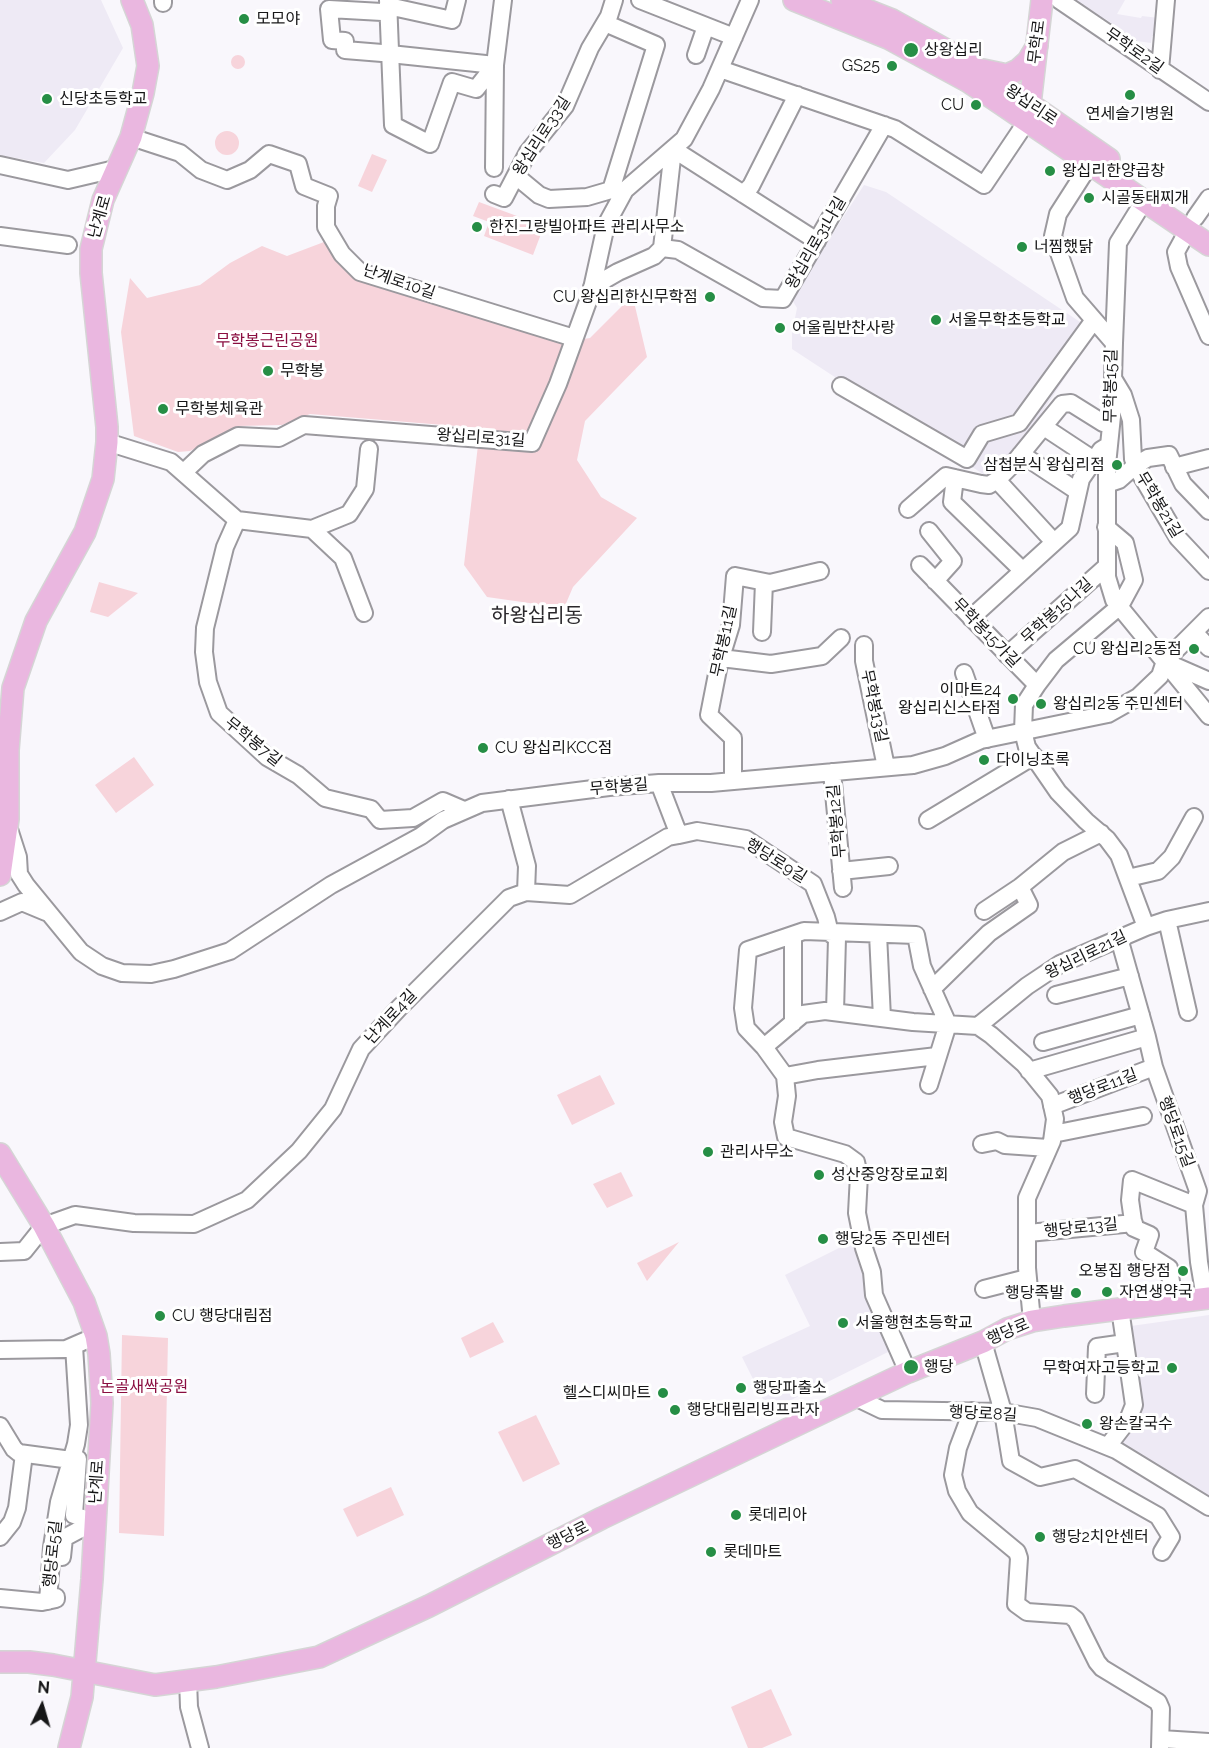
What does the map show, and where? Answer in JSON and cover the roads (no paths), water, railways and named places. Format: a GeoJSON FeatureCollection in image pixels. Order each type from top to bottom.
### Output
{"type":"FeatureCollection","features":[{"type":"Feature","properties":{"kind":"main road","name":"난계로"},"geometry":{"type":"LineString","coordinates":[[0,875],[7,824],[8,750],[14,688],[36,621],[86,532],[103,479],[107,442],[102,369],[91,273],[91,249],[103,200],[131,137],[148,66],[142,25],[132,0]]}},
{"type":"Feature","properties":{"kind":"main road","name":"왕십리로"},"geometry":{"type":"LineString","coordinates":[[794,0],[888,38],[978,69],[1026,114],[1090,164],[1144,201],[1197,225]]}},
{"type":"Feature","properties":{"kind":"main road","name":"왕십리로"},"geometry":{"type":"LineString","coordinates":[[842,0],[892,20],[1026,114],[1197,225],[1209,245]]}},
{"type":"Feature","properties":{"kind":"main road","name":"무학로"},"geometry":{"type":"LineString","coordinates":[[1026,114],[1042,0]]}},
{"type":"Feature","properties":{"kind":"main road"},"geometry":{"type":"LineString","coordinates":[[978,69],[1007,75],[1018,70],[1028,61],[1037,45]]}},
{"type":"Feature","properties":{"kind":"main road","name":"난계로"},"geometry":{"type":"LineString","coordinates":[[0,1154],[44,1226],[84,1302],[96,1336],[102,1403],[92,1579],[82,1697],[69,1748]]}},
{"type":"Feature","properties":{"kind":"main road","name":"행당로"},"geometry":{"type":"LineString","coordinates":[[0,1662],[29,1662],[154,1685],[319,1657],[429,1606],[602,1518],[855,1397],[908,1372],[983,1342],[1007,1329],[1032,1321],[1207,1298]]}},
{"type":"Feature","properties":{"kind":"street"},"geometry":{"type":"LineString","coordinates":[[457,0],[452,20],[385,4],[329,9],[332,40],[345,41],[345,50],[495,65]]}},
{"type":"Feature","properties":{"kind":"street"},"geometry":{"type":"LineString","coordinates":[[495,168],[495,65],[503,0]]}},
{"type":"Feature","properties":{"kind":"street","name":"왕십리로33길"},"geometry":{"type":"LineString","coordinates":[[494,194],[504,198],[528,152],[565,106],[590,48],[615,0]]}},
{"type":"Feature","properties":{"kind":"street"},"geometry":{"type":"LineString","coordinates":[[640,0],[734,37]]}},
{"type":"Feature","properties":{"kind":"street","name":"왕십리로31길"},"geometry":{"type":"LineString","coordinates":[[184,472],[203,454],[238,436],[279,438],[304,425],[532,443],[558,384],[592,287],[606,225],[618,190],[684,139],[720,69],[750,0]]}},
{"type":"Feature","properties":{"kind":"street","name":"무학로2길"},"geometry":{"type":"LineString","coordinates":[[1059,0],[1209,102]]}},
{"type":"Feature","properties":{"kind":"street"},"geometry":{"type":"LineString","coordinates":[[1160,70],[1166,0]]}},
{"type":"Feature","properties":{"kind":"street"},"geometry":{"type":"LineString","coordinates":[[385,4],[386,53],[393,125],[430,144],[452,82],[477,89],[495,65]]}},
{"type":"Feature","properties":{"kind":"street"},"geometry":{"type":"LineString","coordinates":[[516,176],[539,195],[549,199],[587,197],[618,190],[656,45],[605,23]]}},
{"type":"Feature","properties":{"kind":"street"},"geometry":{"type":"LineString","coordinates":[[696,55],[706,26]]}},
{"type":"Feature","properties":{"kind":"street"},"geometry":{"type":"LineString","coordinates":[[382,81],[386,53]]}},
{"type":"Feature","properties":{"kind":"street"},"geometry":{"type":"LineString","coordinates":[[720,69],[884,125]]}},
{"type":"Feature","properties":{"kind":"street"},"geometry":{"type":"LineString","coordinates":[[743,194],[751,186],[797,95]]}},
{"type":"Feature","properties":{"kind":"street","name":"왕십리로"},"geometry":{"type":"LineString","coordinates":[[884,125],[896,129],[984,185],[1026,114]]}},
{"type":"Feature","properties":{"kind":"street","name":"왕십리로31나길"},"geometry":{"type":"LineString","coordinates":[[662,248],[678,250],[763,298],[783,299],[884,125]]}},
{"type":"Feature","properties":{"kind":"street","name":"난계로10길"},"geometry":{"type":"LineString","coordinates":[[131,137],[180,153],[201,170],[227,180],[250,170],[269,154],[297,164],[304,186],[329,196],[326,206],[326,227],[342,254],[360,272],[574,338]]}},
{"type":"Feature","properties":{"kind":"street"},"geometry":{"type":"LineString","coordinates":[[592,287],[654,256],[662,248],[673,149],[817,241]]}},
{"type":"Feature","properties":{"kind":"street","name":"무학봉15길"},"geometry":{"type":"LineString","coordinates":[[1090,164],[1058,214],[1053,236],[1075,298],[1114,343],[1107,484],[1107,577],[1114,600],[1209,716]]}},
{"type":"Feature","properties":{"kind":"street"},"geometry":{"type":"LineString","coordinates":[[0,165],[68,180],[115,169]]}},
{"type":"Feature","properties":{"kind":"street"},"geometry":{"type":"LineString","coordinates":[[1209,198],[1197,225],[1176,252],[1179,267],[1209,336]]}},
{"type":"Feature","properties":{"kind":"street"},"geometry":{"type":"LineString","coordinates":[[1114,343],[1119,243],[1144,201]]}},
{"type":"Feature","properties":{"kind":"street"},"geometry":{"type":"LineString","coordinates":[[0,236],[68,245]]}},
{"type":"Feature","properties":{"kind":"street"},"geometry":{"type":"LineString","coordinates":[[841,386],[967,459],[982,434],[1018,423],[1094,320]]}},
{"type":"Feature","properties":{"kind":"street","name":"무학봉21길"},"geometry":{"type":"LineString","coordinates":[[1113,379],[1123,395],[1131,420],[1133,459],[1178,538],[1209,571]]}},
{"type":"Feature","properties":{"kind":"street"},"geometry":{"type":"LineString","coordinates":[[908,509],[946,477],[989,485],[997,480],[1062,404],[1071,403],[1103,423],[1111,425]]}},
{"type":"Feature","properties":{"kind":"street"},"geometry":{"type":"LineString","coordinates":[[1044,427],[1094,460]]}},
{"type":"Feature","properties":{"kind":"street"},"geometry":{"type":"LineString","coordinates":[[107,442],[171,462],[237,520],[312,529],[349,513],[365,489],[369,448]]}},
{"type":"Feature","properties":{"kind":"street"},"geometry":{"type":"LineString","coordinates":[[971,618],[1070,528],[1081,479],[1101,450],[1109,445]]}},
{"type":"Feature","properties":{"kind":"street"},"geometry":{"type":"LineString","coordinates":[[1021,454],[1077,491]]}},
{"type":"Feature","properties":{"kind":"street"},"geometry":{"type":"LineString","coordinates":[[1136,465],[1148,458],[1169,455],[1183,484],[1209,511]]}},
{"type":"Feature","properties":{"kind":"street"},"geometry":{"type":"LineString","coordinates":[[1174,467],[1209,458]]}},
{"type":"Feature","properties":{"kind":"street","name":"무학봉21길"},"geometry":{"type":"LineString","coordinates":[[1107,484],[1119,480],[1136,465]]}},
{"type":"Feature","properties":{"kind":"street"},"geometry":{"type":"LineString","coordinates":[[955,478],[952,502],[966,513],[1023,571]]}},
{"type":"Feature","properties":{"kind":"street"},"geometry":{"type":"LineString","coordinates":[[997,480],[1054,542]]}},
{"type":"Feature","properties":{"kind":"street","name":"무학봉7길"},"geometry":{"type":"LineString","coordinates":[[237,520],[225,547],[205,628],[204,651],[208,682],[219,714],[267,757],[298,775],[325,798],[371,809],[380,820],[413,818],[443,801],[464,810]]}},
{"type":"Feature","properties":{"kind":"street"},"geometry":{"type":"LineString","coordinates":[[1106,527],[1125,543],[1134,580],[1120,606],[1056,660],[1036,686],[1024,705],[1023,731],[1027,747],[1058,792],[1101,833],[1119,855],[1146,927]]}},
{"type":"Feature","properties":{"kind":"street"},"geometry":{"type":"LineString","coordinates":[[312,529],[343,558],[364,613]]}},
{"type":"Feature","properties":{"kind":"street"},"geometry":{"type":"LineString","coordinates":[[929,531],[953,561],[935,581]]}},
{"type":"Feature","properties":{"kind":"street","name":"무학봉15가길"},"geometry":{"type":"LineString","coordinates":[[920,565],[1036,686]]}},
{"type":"Feature","properties":{"kind":"street","name":"무학봉15나길"},"geometry":{"type":"LineString","coordinates":[[1007,655],[1107,566]]}},
{"type":"Feature","properties":{"kind":"street","name":"무학봉11길"},"geometry":{"type":"LineString","coordinates":[[733,781],[733,738],[709,716],[721,658],[731,625],[735,576],[764,582],[820,571]]}},
{"type":"Feature","properties":{"kind":"street"},"geometry":{"type":"LineString","coordinates":[[762,632],[764,582]]}},
{"type":"Feature","properties":{"kind":"street"},"geometry":{"type":"LineString","coordinates":[[1204,625],[1209,648]]}},
{"type":"Feature","properties":{"kind":"street","name":"무학봉길"},"geometry":{"type":"LineString","coordinates":[[7,824],[18,857],[19,874],[81,952],[102,966],[122,974],[151,974],[230,951],[331,885],[421,836],[443,820],[482,802],[659,783],[733,781],[913,765],[945,756],[987,739],[1108,714],[1138,697],[1160,676],[1165,661],[1204,625]]}},
{"type":"Feature","properties":{"kind":"street"},"geometry":{"type":"LineString","coordinates":[[721,658],[771,664],[822,656],[841,638]]}},
{"type":"Feature","properties":{"kind":"street","name":"무학봉13길"},"geometry":{"type":"LineString","coordinates":[[864,645],[864,661],[886,767]]}},
{"type":"Feature","properties":{"kind":"street"},"geometry":{"type":"LineString","coordinates":[[1165,661],[1209,681]]}},
{"type":"Feature","properties":{"kind":"street"},"geometry":{"type":"LineString","coordinates":[[964,673],[987,739]]}},
{"type":"Feature","properties":{"kind":"street"},"geometry":{"type":"LineString","coordinates":[[928,820],[1034,756]]}},
{"type":"Feature","properties":{"kind":"street","name":"무학봉12길"},"geometry":{"type":"LineString","coordinates":[[832,772],[843,888]]}},
{"type":"Feature","properties":{"kind":"street"},"geometry":{"type":"LineString","coordinates":[[509,799],[527,866],[526,892],[570,895],[668,837],[679,835],[659,783]]}},
{"type":"Feature","properties":{"kind":"street"},"geometry":{"type":"LineString","coordinates":[[1128,878],[1158,871],[1172,857],[1194,817]]}},
{"type":"Feature","properties":{"kind":"street","name":"행당로9길"},"geometry":{"type":"LineString","coordinates":[[679,835],[697,831],[746,839],[813,884],[830,933]]}},
{"type":"Feature","properties":{"kind":"street"},"geometry":{"type":"LineString","coordinates":[[984,911],[1020,887],[1063,852],[1101,833]]}},
{"type":"Feature","properties":{"kind":"street","name":"무학봉12길"},"geometry":{"type":"LineString","coordinates":[[841,871],[889,866]]}},
{"type":"Feature","properties":{"kind":"street"},"geometry":{"type":"LineString","coordinates":[[932,989],[989,933],[1029,905],[1020,887]]}},
{"type":"Feature","properties":{"kind":"street","name":"난계로4길"},"geometry":{"type":"LineString","coordinates":[[44,1226],[75,1215],[134,1223],[194,1224],[247,1200],[299,1151],[333,1109],[361,1049],[509,898],[526,892]]}},
{"type":"Feature","properties":{"kind":"street","name":"무학봉길"},"geometry":{"type":"LineString","coordinates":[[0,912],[22,902],[48,913]]}},
{"type":"Feature","properties":{"kind":"street","name":"왕십리로21길"},"geometry":{"type":"LineString","coordinates":[[978,1026],[1027,986],[1060,964],[1146,927],[1209,910]]}},
{"type":"Feature","properties":{"kind":"street"},"geometry":{"type":"LineString","coordinates":[[1167,920],[1188,1012]]}},
{"type":"Feature","properties":{"kind":"street"},"geometry":{"type":"LineString","coordinates":[[908,1372],[874,1295],[872,1272],[864,1248],[857,1213],[859,1175],[856,1162],[845,1154],[786,1137],[783,1122],[787,1095],[785,1076],[764,1047],[746,1028],[743,1008],[748,950],[804,931],[916,934],[922,966],[948,1024],[929,1085]]}},
{"type":"Feature","properties":{"kind":"street"},"geometry":{"type":"LineString","coordinates":[[830,933],[837,938],[835,1012]]}},
{"type":"Feature","properties":{"kind":"street"},"geometry":{"type":"LineString","coordinates":[[878,933],[882,1018]]}},
{"type":"Feature","properties":{"kind":"street"},"geometry":{"type":"LineString","coordinates":[[793,1023],[794,935]]}},
{"type":"Feature","properties":{"kind":"street","name":"행당로15길"},"geometry":{"type":"LineString","coordinates":[[1119,938],[1154,1067],[1198,1191],[1194,1204],[1199,1262],[1207,1298]]}},
{"type":"Feature","properties":{"kind":"street"},"geometry":{"type":"LineString","coordinates":[[1056,995],[1130,976]]}},
{"type":"Feature","properties":{"kind":"street"},"geometry":{"type":"LineString","coordinates":[[764,1047],[803,1014],[825,1011],[913,1022],[978,1026]]}},
{"type":"Feature","properties":{"kind":"street"},"geometry":{"type":"LineString","coordinates":[[1043,1042],[1141,1014]]}},
{"type":"Feature","properties":{"kind":"street","name":"행당로11길"},"geometry":{"type":"LineString","coordinates":[[978,1026],[991,1035],[1029,1071],[1050,1096],[1056,1119],[1051,1141],[1027,1198],[1027,1278],[1032,1321]]}},
{"type":"Feature","properties":{"kind":"street"},"geometry":{"type":"LineString","coordinates":[[1029,1071],[1147,1037]]}},
{"type":"Feature","properties":{"kind":"street"},"geometry":{"type":"LineString","coordinates":[[785,1076],[937,1056]]}},
{"type":"Feature","properties":{"kind":"street","name":"행당로11길"},"geometry":{"type":"LineString","coordinates":[[1052,1106],[1154,1067]]}},
{"type":"Feature","properties":{"kind":"street","name":"행당로11길"},"geometry":{"type":"LineString","coordinates":[[982,1144],[997,1141],[1005,1145],[1051,1141],[1143,1116]]}},
{"type":"Feature","properties":{"kind":"street","name":"행당로13길"},"geometry":{"type":"LineString","coordinates":[[1174,1302],[1169,1268],[1144,1252],[1150,1235],[1134,1228],[1130,1200],[1132,1180],[1194,1204]]}},
{"type":"Feature","properties":{"kind":"street","name":"행당로13길"},"geometry":{"type":"LineString","coordinates":[[1028,1233],[1134,1223]]}},
{"type":"Feature","properties":{"kind":"street"},"geometry":{"type":"LineString","coordinates":[[0,1252],[24,1251],[44,1226]]}},
{"type":"Feature","properties":{"kind":"street"},"geometry":{"type":"LineString","coordinates":[[984,1289],[1027,1278]]}},
{"type":"Feature","properties":{"kind":"street"},"geometry":{"type":"LineString","coordinates":[[1108,1446],[1128,1420],[1134,1405],[1120,1310]]}},
{"type":"Feature","properties":{"kind":"street"},"geometry":{"type":"LineString","coordinates":[[0,1350],[66,1349],[96,1336]]}},
{"type":"Feature","properties":{"kind":"street"},"geometry":{"type":"LineString","coordinates":[[983,1342],[1003,1412],[1011,1461],[1040,1477],[1075,1468],[1158,1516],[1171,1537],[1162,1552]]}},
{"type":"Feature","properties":{"kind":"street"},"geometry":{"type":"LineString","coordinates":[[1095,1394],[1097,1347],[1125,1343]]}},
{"type":"Feature","properties":{"kind":"street","name":"행당로5길"},"geometry":{"type":"LineString","coordinates":[[0,1598],[48,1601],[52,1547],[59,1502],[74,1452],[78,1414],[74,1346]]}},
{"type":"Feature","properties":{"kind":"street","name":"행당로8길"},"geometry":{"type":"LineString","coordinates":[[855,1397],[882,1410],[1003,1412],[1037,1418],[1108,1446],[1209,1507]]}},
{"type":"Feature","properties":{"kind":"street"},"geometry":{"type":"LineString","coordinates":[[972,1411],[958,1448],[953,1475],[957,1491],[970,1513],[1017,1552],[1019,1558],[1016,1604],[1027,1612],[1070,1616],[1076,1620],[1102,1668],[1158,1702],[1161,1709],[1160,1743],[1209,1742]]}},
{"type":"Feature","properties":{"kind":"street"},"geometry":{"type":"LineString","coordinates":[[0,1426],[19,1453],[74,1452],[78,1455],[74,1515],[94,1522]]}},
{"type":"Feature","properties":{"kind":"street"},"geometry":{"type":"LineString","coordinates":[[0,1537],[12,1522],[24,1454]]}},
{"type":"Feature","properties":{"kind":"street"},"geometry":{"type":"LineString","coordinates":[[48,1601],[56,1599],[59,1589],[64,1538],[94,1522]]}},
{"type":"Feature","properties":{"kind":"street"},"geometry":{"type":"LineString","coordinates":[[188,1680],[189,1707],[200,1748]]}},
{"type":"Feature","properties":{"kind":"place","name":"모모야"},"geometry":{"type":"Point","coordinates":[244,19]}},
{"type":"Feature","properties":{"kind":"place","name":"상왕십리"},"geometry":{"type":"Point","coordinates":[911,50]}},
{"type":"Feature","properties":{"kind":"place","name":"GS25"},"geometry":{"type":"Point","coordinates":[892,66]}},
{"type":"Feature","properties":{"kind":"place","name":"연세슬기병원"},"geometry":{"type":"Point","coordinates":[1130,95]}},
{"type":"Feature","properties":{"kind":"place","name":"신당초등학교"},"geometry":{"type":"Point","coordinates":[47,99]}},
{"type":"Feature","properties":{"kind":"place","name":"CU"},"geometry":{"type":"Point","coordinates":[976,105]}},
{"type":"Feature","properties":{"kind":"place","name":"왕십리한양곱창"},"geometry":{"type":"Point","coordinates":[1050,171]}},
{"type":"Feature","properties":{"kind":"place","name":"시골동태찌개"},"geometry":{"type":"Point","coordinates":[1089,198]}},
{"type":"Feature","properties":{"kind":"place","name":"한진그랑빌아파트 관리사무소"},"geometry":{"type":"Point","coordinates":[477,227]}},
{"type":"Feature","properties":{"kind":"place","name":"너찜했닭"},"geometry":{"type":"Point","coordinates":[1022,247]}},
{"type":"Feature","properties":{"kind":"place","name":"CU 왕십리한신무학점"},"geometry":{"type":"Point","coordinates":[710,297]}},
{"type":"Feature","properties":{"kind":"place","name":"서울무학초등학교"},"geometry":{"type":"Point","coordinates":[936,320]}},
{"type":"Feature","properties":{"kind":"place","name":"어울림반찬사랑"},"geometry":{"type":"Point","coordinates":[780,328]}},
{"type":"Feature","properties":{"kind":"place","name":"무학봉"},"geometry":{"type":"Point","coordinates":[268,371]}},
{"type":"Feature","properties":{"kind":"place","name":"무학봉체육관"},"geometry":{"type":"Point","coordinates":[163,409]}},
{"type":"Feature","properties":{"kind":"place","name":"삼첩분식 왕십리점"},"geometry":{"type":"Point","coordinates":[1117,465]}},
{"type":"Feature","properties":{"kind":"place","name":"CU 왕십리2동점"},"geometry":{"type":"Point","coordinates":[1194,649]}},
{"type":"Feature","properties":{"kind":"place","name":"이마트24 왕십리신스타점"},"geometry":{"type":"Point","coordinates":[1013,699]}},
{"type":"Feature","properties":{"kind":"place","name":"왕십리2동 주민센터"},"geometry":{"type":"Point","coordinates":[1041,704]}},
{"type":"Feature","properties":{"kind":"place","name":"CU 왕십리KCC점"},"geometry":{"type":"Point","coordinates":[483,748]}},
{"type":"Feature","properties":{"kind":"place","name":"다이닝초록"},"geometry":{"type":"Point","coordinates":[984,760]}},
{"type":"Feature","properties":{"kind":"place","name":"관리사무소"},"geometry":{"type":"Point","coordinates":[708,1152]}},
{"type":"Feature","properties":{"kind":"place","name":"성산중앙장로교회"},"geometry":{"type":"Point","coordinates":[819,1175]}},
{"type":"Feature","properties":{"kind":"place","name":"행당2동 주민센터"},"geometry":{"type":"Point","coordinates":[823,1239]}},
{"type":"Feature","properties":{"kind":"place","name":"오봉집 행당점"},"geometry":{"type":"Point","coordinates":[1183,1271]}},
{"type":"Feature","properties":{"kind":"place","name":"자연생약국"},"geometry":{"type":"Point","coordinates":[1107,1292]}},
{"type":"Feature","properties":{"kind":"place","name":"행당족발"},"geometry":{"type":"Point","coordinates":[1076,1293]}},
{"type":"Feature","properties":{"kind":"place","name":"CU 행당대림점"},"geometry":{"type":"Point","coordinates":[160,1316]}},
{"type":"Feature","properties":{"kind":"place","name":"서울행현초등학교"},"geometry":{"type":"Point","coordinates":[843,1323]}},
{"type":"Feature","properties":{"kind":"place","name":"행당"},"geometry":{"type":"Point","coordinates":[911,1367]}},
{"type":"Feature","properties":{"kind":"place","name":"무학여자고등학교"},"geometry":{"type":"Point","coordinates":[1172,1368]}},
{"type":"Feature","properties":{"kind":"place","name":"행당파출소"},"geometry":{"type":"Point","coordinates":[741,1388]}},
{"type":"Feature","properties":{"kind":"place","name":"헬스디씨마트"},"geometry":{"type":"Point","coordinates":[663,1393]}},
{"type":"Feature","properties":{"kind":"place","name":"행당대림리빙프라자"},"geometry":{"type":"Point","coordinates":[675,1410]}},
{"type":"Feature","properties":{"kind":"place","name":"왕손칼국수"},"geometry":{"type":"Point","coordinates":[1087,1424]}},
{"type":"Feature","properties":{"kind":"place","name":"롯데리아"},"geometry":{"type":"Point","coordinates":[736,1515]}},
{"type":"Feature","properties":{"kind":"place","name":"행당2치안센터"},"geometry":{"type":"Point","coordinates":[1040,1537]}},
{"type":"Feature","properties":{"kind":"place","name":"롯데마트"},"geometry":{"type":"Point","coordinates":[711,1552]}},
{"type":"Feature","properties":{"kind":"district","name":"하왕십리동"},"geometry":{"type":"Point","coordinates":[537,616]}},
{"type":"Feature","properties":{"kind":"park label","name":"무학봉근린공원"},"geometry":{"type":"Point","coordinates":[267,341]}},
{"type":"Feature","properties":{"kind":"park label","name":"논골새싹공원"},"geometry":{"type":"Point","coordinates":[144,1387]}}]}
